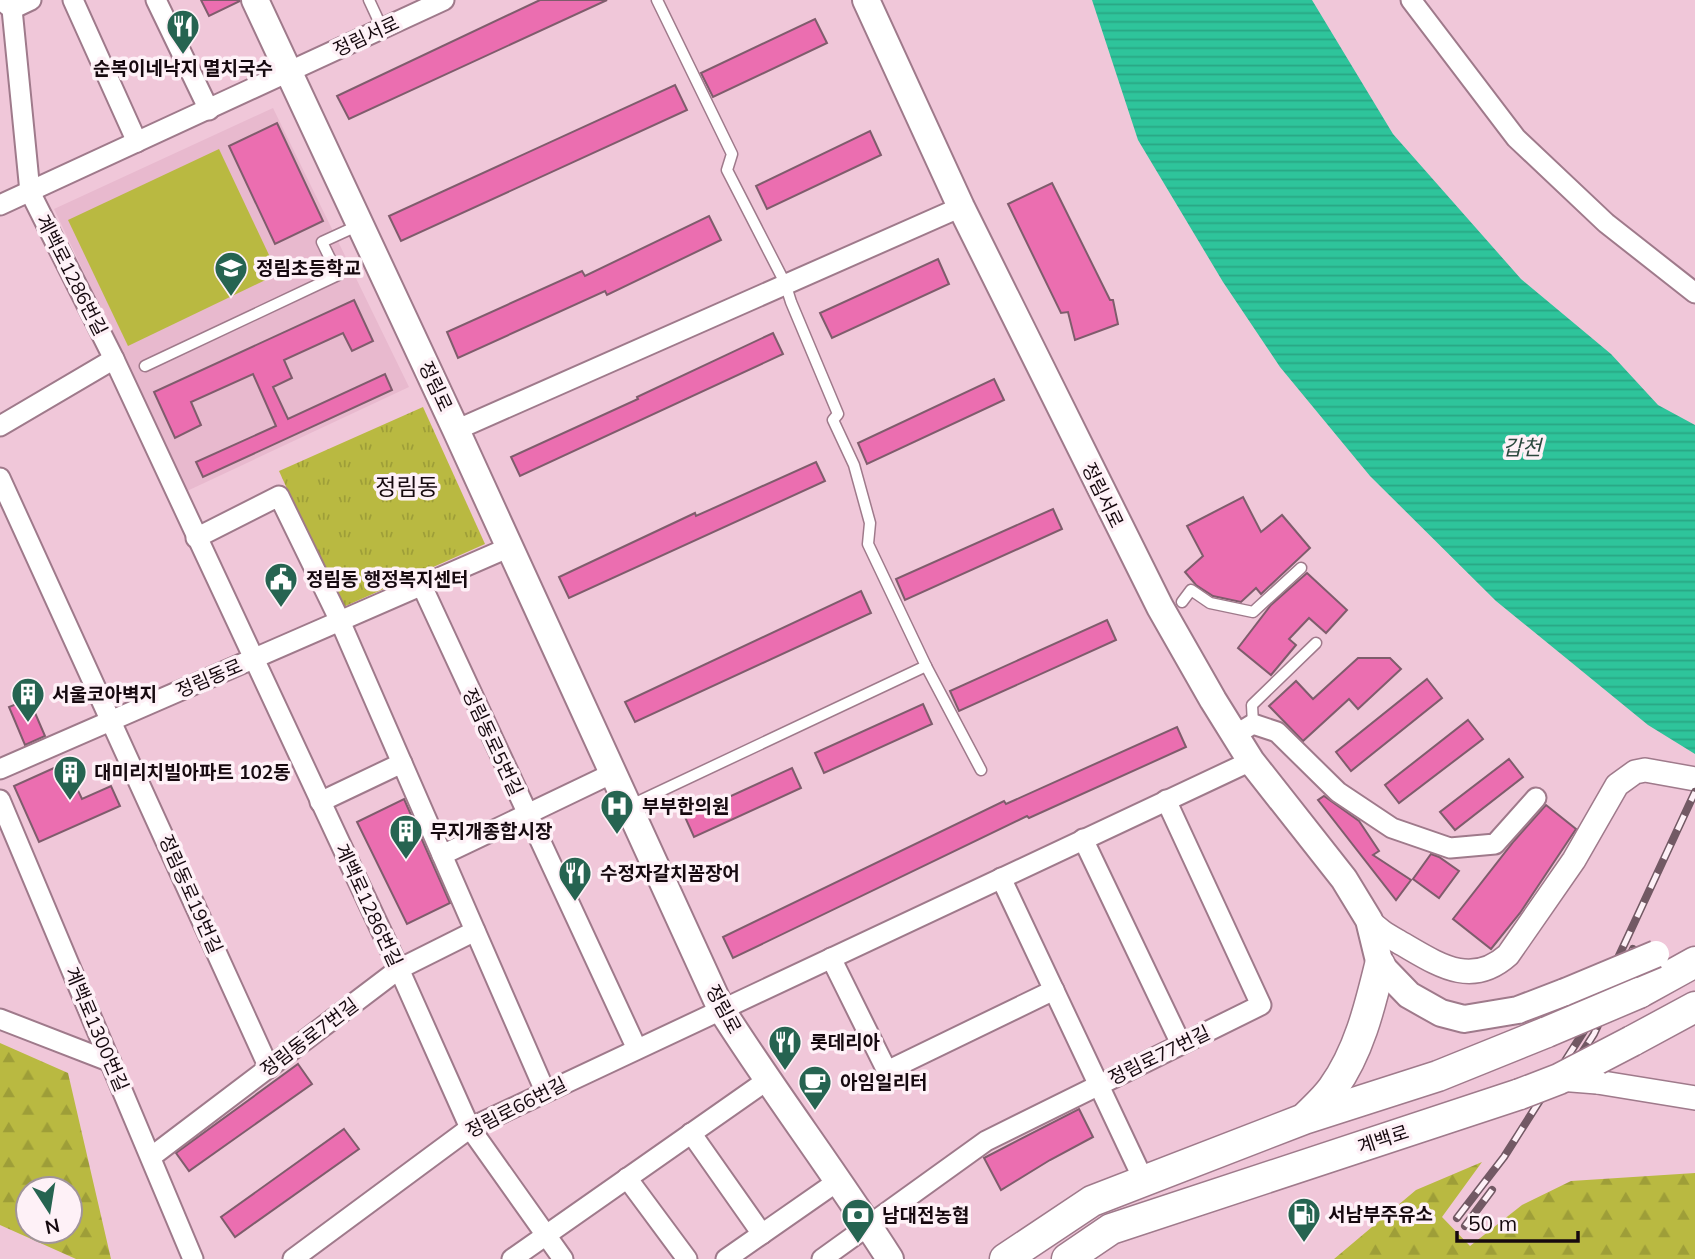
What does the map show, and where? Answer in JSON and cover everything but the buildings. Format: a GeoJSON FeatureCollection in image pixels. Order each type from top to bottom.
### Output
{"type":"FeatureCollection","features":[{"type":"Feature","properties":{"kind":"main road","name":"정림로"},"geometry":{"type":"LineString","coordinates":[[255,0],[361,224],[721,1009],[766,1081],[890,1259]]}},
{"type":"Feature","properties":{"kind":"main road","name":"정림서로"},"geometry":{"type":"LineString","coordinates":[[866,0],[961,206],[1160,607],[1244,729],[1251,761],[1344,879],[1369,920],[1380,965]]}},
{"type":"Feature","properties":{"kind":"main road"},"geometry":{"type":"LineString","coordinates":[[1380,965],[1409,995],[1441,1013],[1464,1018],[1518,1010],[1657,954],[1695,961]]}},
{"type":"Feature","properties":{"kind":"main road"},"geometry":{"type":"LineString","coordinates":[[1005,1259],[1092,1201],[1304,1119],[1438,1076],[1639,993],[1695,961]]}},
{"type":"Feature","properties":{"kind":"main road"},"geometry":{"type":"LineString","coordinates":[[1304,1119],[1334,1088],[1356,1046],[1380,965]]}},
{"type":"Feature","properties":{"kind":"main road","name":"계백로"},"geometry":{"type":"LineString","coordinates":[[1066,1259],[1111,1228],[1559,1079],[1695,1007]]}},
{"type":"Feature","properties":{"kind":"street"},"geometry":{"type":"LineString","coordinates":[[6,4],[31,0]]}},
{"type":"Feature","properties":{"kind":"street"},"geometry":{"type":"LineString","coordinates":[[73,0],[137,142]]}},
{"type":"Feature","properties":{"kind":"street"},"geometry":{"type":"LineString","coordinates":[[156,0],[209,110]]}},
{"type":"Feature","properties":{"kind":"street","name":"정림서로"},"geometry":{"type":"LineString","coordinates":[[0,205],[444,0]]}},
{"type":"Feature","properties":{"kind":"street"},"geometry":{"type":"LineString","coordinates":[[1411,0],[1516,138],[1606,223],[1695,293]]}},
{"type":"Feature","properties":{"kind":"street","name":"계백로1286번길"},"geometry":{"type":"LineString","coordinates":[[6,4],[30,192],[114,359],[470,1128],[563,1259]]}},
{"type":"Feature","properties":{"kind":"street"},"geometry":{"type":"LineString","coordinates":[[456,430],[961,206]]}},
{"type":"Feature","properties":{"kind":"street"},"geometry":{"type":"LineString","coordinates":[[0,425],[114,359]]}},
{"type":"Feature","properties":{"kind":"street","name":"정림동로19번길"},"geometry":{"type":"LineString","coordinates":[[0,478],[269,1068]]}},
{"type":"Feature","properties":{"kind":"street"},"geometry":{"type":"LineString","coordinates":[[196,538],[279,496],[340,621],[545,1091]]}},
{"type":"Feature","properties":{"kind":"street","name":"정림동로"},"geometry":{"type":"LineString","coordinates":[[0,769],[510,547]]}},
{"type":"Feature","properties":{"kind":"street","name":"정림동로5번길"},"geometry":{"type":"LineString","coordinates":[[422,586],[637,1049]]}},
{"type":"Feature","properties":{"kind":"street"},"geometry":{"type":"LineString","coordinates":[[1244,729],[1278,732],[1338,792],[1392,828],[1450,848],[1495,844],[1536,798]]}},
{"type":"Feature","properties":{"kind":"street","name":"정림로66번길"},"geometry":{"type":"LineString","coordinates":[[293,1259],[470,1128],[1251,761]]}},
{"type":"Feature","properties":{"kind":"street"},"geometry":{"type":"LineString","coordinates":[[320,802],[402,763]]}},
{"type":"Feature","properties":{"kind":"street"},"geometry":{"type":"LineString","coordinates":[[1369,920],[1382,934],[1442,967],[1468,971],[1494,967],[1508,955],[1566,872],[1617,785],[1635,772],[1645,770],[1695,779]]}},
{"type":"Feature","properties":{"kind":"street"},"geometry":{"type":"LineString","coordinates":[[442,855],[614,773]]}},
{"type":"Feature","properties":{"kind":"street","name":"계백로1300번길"},"geometry":{"type":"LineString","coordinates":[[0,800],[193,1259]]}},
{"type":"Feature","properties":{"kind":"street","name":"정림로77번길"},"geometry":{"type":"LineString","coordinates":[[868,1225],[986,1141],[1261,1005],[1166,800]]}},
{"type":"Feature","properties":{"kind":"street"},"geometry":{"type":"LineString","coordinates":[[1083,839],[1181,1044]]}},
{"type":"Feature","properties":{"kind":"street"},"geometry":{"type":"LineString","coordinates":[[1001,878],[1144,1181]]}},
{"type":"Feature","properties":{"kind":"street","name":"정림동로7번길"},"geometry":{"type":"LineString","coordinates":[[151,1157],[399,970],[475,931]]}},
{"type":"Feature","properties":{"kind":"street"},"geometry":{"type":"LineString","coordinates":[[831,957],[887,1071],[1054,990]]}},
{"type":"Feature","properties":{"kind":"street"},"geometry":{"type":"LineString","coordinates":[[0,1019],[111,1062]]}},
{"type":"Feature","properties":{"kind":"street"},"geometry":{"type":"LineString","coordinates":[[1559,1079],[1597,1082],[1695,1098]]}},
{"type":"Feature","properties":{"kind":"street"},"geometry":{"type":"LineString","coordinates":[[512,1259],[766,1081]]}},
{"type":"Feature","properties":{"kind":"street"},"geometry":{"type":"LineString","coordinates":[[691,1133],[762,1234]]}},
{"type":"Feature","properties":{"kind":"street"},"geometry":{"type":"LineString","coordinates":[[627,1178],[687,1259]]}},
{"type":"Feature","properties":{"kind":"street"},"geometry":{"type":"LineString","coordinates":[[726,1259],[838,1181]]}},
{"type":"Feature","properties":{"kind":"street"},"geometry":{"type":"LineString","coordinates":[[822,1259],[868,1225]]}},
{"type":"Feature","properties":{"kind":"lane"},"geometry":{"type":"LineString","coordinates":[[369,0],[382,28]]}},
{"type":"Feature","properties":{"kind":"lane"},"geometry":{"type":"LineString","coordinates":[[657,0],[732,155],[727,170],[785,283],[838,414],[833,419],[855,465],[870,523],[868,544],[926,666],[981,770]]}},
{"type":"Feature","properties":{"kind":"lane"},"geometry":{"type":"LineString","coordinates":[[145,366],[338,275],[322,242],[361,224]]}},
{"type":"Feature","properties":{"kind":"lane"},"geometry":{"type":"LineString","coordinates":[[1182,602],[1191,590],[1210,603],[1253,612],[1301,568]]}},
{"type":"Feature","properties":{"kind":"lane"},"geometry":{"type":"LineString","coordinates":[[1244,729],[1252,705],[1316,643]]}},
{"type":"Feature","properties":{"kind":"lane"},"geometry":{"type":"LineString","coordinates":[[628,806],[926,666]]}},
{"type":"Feature","properties":{"kind":"shaded area","name":"정림초등학교"},"geometry":{"type":"Polygon","coordinates":[[[273,108],[409,387],[187,491],[54,209],[273,108]]]}},
{"type":"Feature","properties":{"kind":"green space"},"geometry":{"type":"Polygon","coordinates":[[[219,149],[278,274],[128,346],[68,220],[219,149]]]}},
{"type":"Feature","properties":{"kind":"green space"},"geometry":{"type":"Polygon","coordinates":[[[423,407],[485,544],[341,608],[279,471],[423,407]]]}},
{"type":"Feature","properties":{"kind":"green space"},"geometry":{"type":"Polygon","coordinates":[[[0,1043],[68,1073],[111,1259],[76,1259],[45,1245],[84,1245],[84,1175],[14,1175],[14,1231],[0,1225],[0,1043]]]}},
{"type":"Feature","properties":{"kind":"green space"},"geometry":{"type":"Polygon","coordinates":[[[1482,1162],[1442,1217],[1470,1246],[1522,1205],[1571,1181],[1695,1173],[1695,1259],[1334,1259],[1416,1190],[1482,1162]]]}},
{"type":"Feature","properties":{"kind":"water","name":"갑천"},"geometry":{"type":"Polygon","coordinates":[[[1092,0],[1312,0],[1393,134],[1521,279],[1611,354],[1658,405],[1695,425],[1695,754],[1648,725],[1496,601],[1370,476],[1280,367],[1223,282],[1138,140],[1092,0]]]}},
{"type":"Feature","properties":{"kind":"railway"},"geometry":{"type":"LineString","coordinates":[[1457,1218],[1504,1157],[1584,1031],[1695,792]]}},
{"type":"Feature","properties":{"kind":"railway"},"geometry":{"type":"LineString","coordinates":[[1571,1070],[1594,1034],[1633,949]]}},
{"type":"Feature","properties":{"kind":"railway"},"geometry":{"type":"LineString","coordinates":[[1465,1226],[1492,1190]]}},
{"type":"Feature","properties":{"kind":"place","name":"순복이네낙지 멸치국수"},"geometry":{"type":"Point","coordinates":[183,56]}},
{"type":"Feature","properties":{"kind":"place","name":"정림초등학교"},"geometry":{"type":"Point","coordinates":[231,298]}},
{"type":"Feature","properties":{"kind":"place","name":"정림동 행정복지센터"},"geometry":{"type":"Point","coordinates":[281,609]}},
{"type":"Feature","properties":{"kind":"place","name":"서울코아벽지"},"geometry":{"type":"Point","coordinates":[28,724]}},
{"type":"Feature","properties":{"kind":"place","name":"대미리치빌아파트 102동"},"geometry":{"type":"Point","coordinates":[70,802]}},
{"type":"Feature","properties":{"kind":"place","name":"부부한의원"},"geometry":{"type":"Point","coordinates":[617,836]}},
{"type":"Feature","properties":{"kind":"place","name":"무지개종합시장"},"geometry":{"type":"Point","coordinates":[406,861]}},
{"type":"Feature","properties":{"kind":"place","name":"수정자갈치꼼장어"},"geometry":{"type":"Point","coordinates":[575,903]}},
{"type":"Feature","properties":{"kind":"place","name":"롯데리아"},"geometry":{"type":"Point","coordinates":[785,1072]}},
{"type":"Feature","properties":{"kind":"place","name":"아임일리터"},"geometry":{"type":"Point","coordinates":[815,1112]}},
{"type":"Feature","properties":{"kind":"place","name":"서남부주유소"},"geometry":{"type":"Point","coordinates":[1304,1244]}},
{"type":"Feature","properties":{"kind":"place","name":"남대전농협"},"geometry":{"type":"Point","coordinates":[858,1245]}},
{"type":"Feature","properties":{"kind":"district","name":"정림동"},"geometry":{"type":"Point","coordinates":[407,486]}}]}
